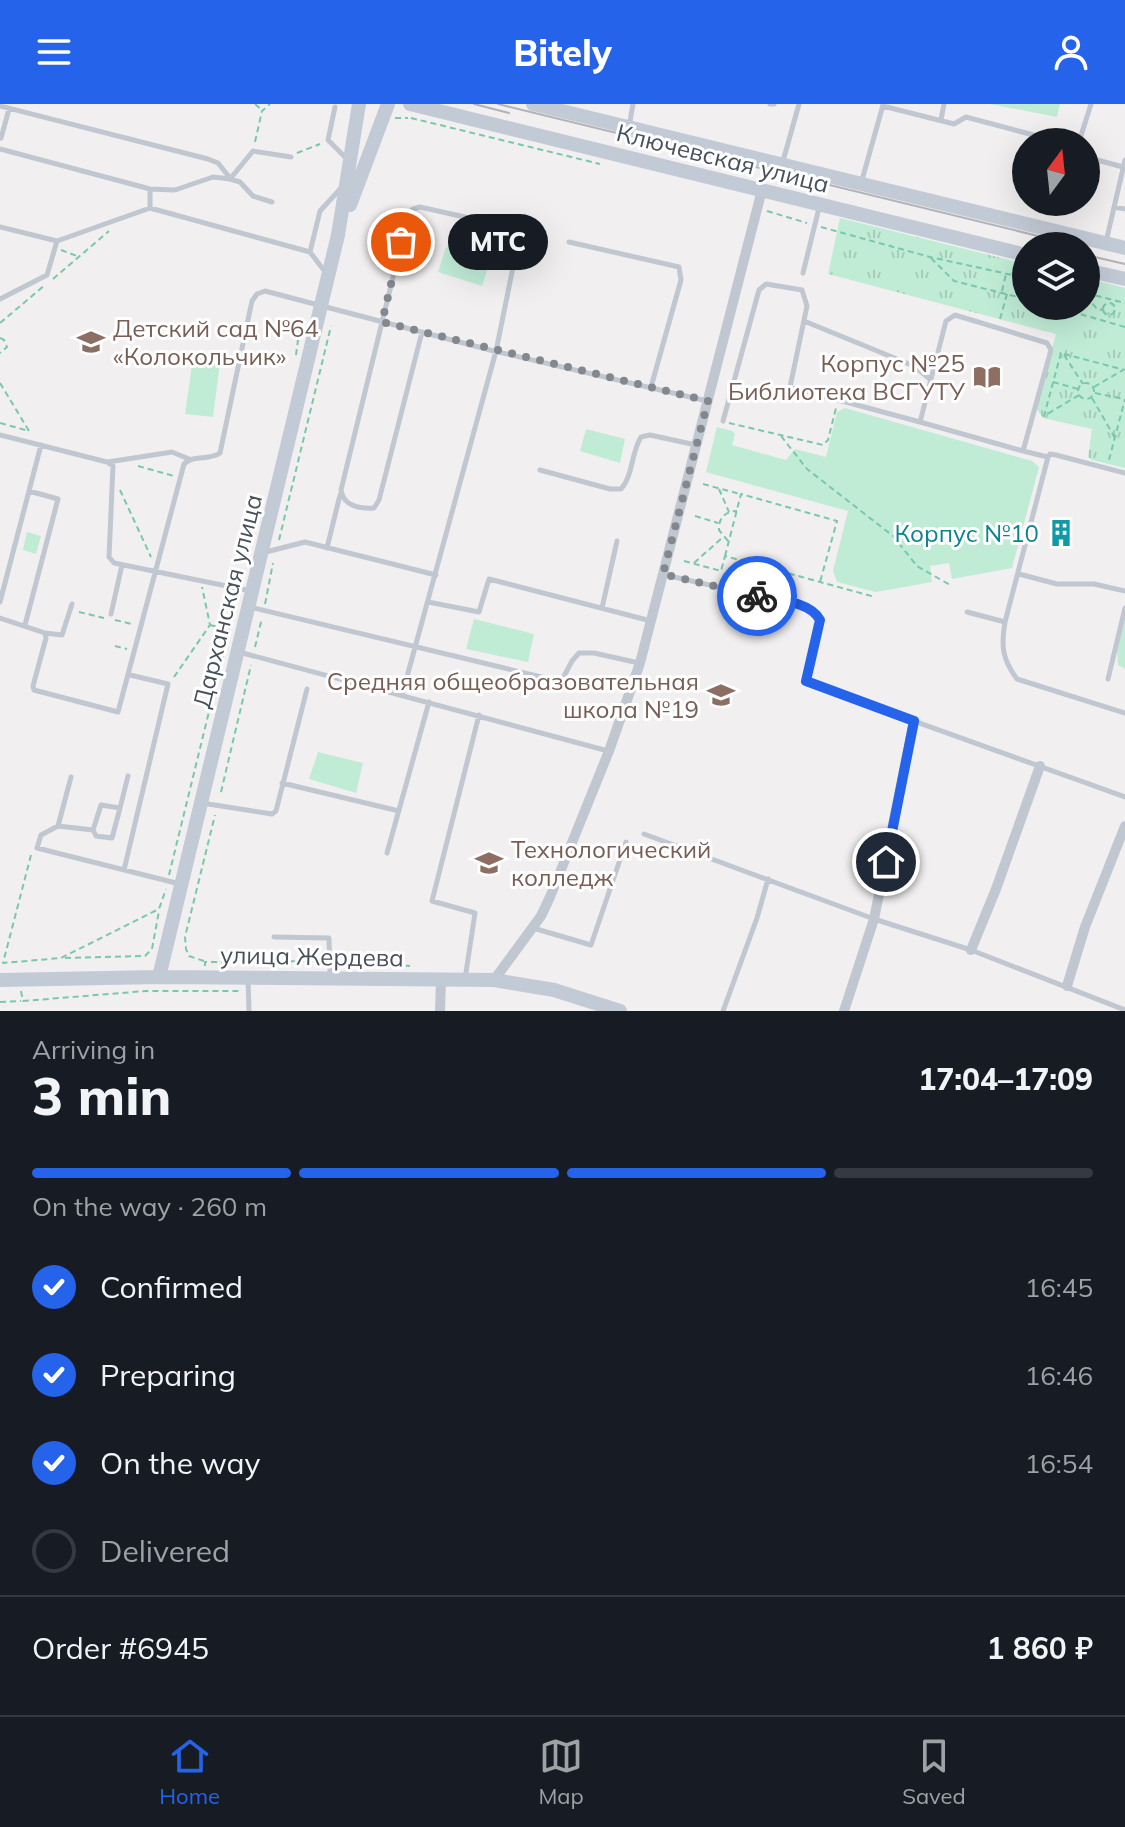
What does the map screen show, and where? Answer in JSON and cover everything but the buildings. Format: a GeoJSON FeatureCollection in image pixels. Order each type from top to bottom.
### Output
{"type":"FeatureCollection","features":[{"type":"Feature","properties":{"kind":"main road","name":"Дарханская улица"},"geometry":{"type":"LineString","coordinates":[[159,977],[175,883],[203,796],[338,235],[359,104]]}},
{"type":"Feature","properties":{"kind":"main road","name":"Дарханская улица"},"geometry":{"type":"LineString","coordinates":[[338,235],[388,104]]}},
{"type":"Feature","properties":{"kind":"main road","name":"Ключевская улица"},"geometry":{"type":"LineString","coordinates":[[533,104],[1125,248]]}},
{"type":"Feature","properties":{"kind":"main road","name":"Ключевская улица"},"geometry":{"type":"LineString","coordinates":[[410,111],[762,190],[1012,252]]}},
{"type":"Feature","properties":{"kind":"main road"},"geometry":{"type":"LineString","coordinates":[[1100,273],[1125,279]]}},
{"type":"Feature","properties":{"kind":"main road","name":"улица Жердева"},"geometry":{"type":"LineString","coordinates":[[0,980],[205,977],[248,984],[330,979],[494,980],[554,990],[620,1011]]}},
{"type":"Feature","properties":{"kind":"street"},"geometry":{"type":"LineString","coordinates":[[494,980],[532,928],[550,897],[609,751],[640,663],[762,190]]}},
{"type":"Feature","properties":{"kind":"street"},"geometry":{"type":"LineString","coordinates":[[844,1011],[874,919],[914,721]]}},
{"type":"Feature","properties":{"kind":"street"},"geometry":{"type":"LineString","coordinates":[[971,950],[1040,766]]}},
{"type":"Feature","properties":{"kind":"street"},"geometry":{"type":"LineString","coordinates":[[1067,986],[1085,927],[1125,826]]}},
{"type":"Feature","properties":{"kind":"street"},"geometry":{"type":"LineString","coordinates":[[440,1011],[441,979]]}},
{"type":"Feature","properties":{"kind":"lane"},"geometry":{"type":"LineString","coordinates":[[629,128],[633,104]]}},
{"type":"Feature","properties":{"kind":"lane"},"geometry":{"type":"LineString","coordinates":[[782,166],[799,104]]}},
{"type":"Feature","properties":{"kind":"lane"},"geometry":{"type":"LineString","coordinates":[[941,120],[944,104]]}},
{"type":"Feature","properties":{"kind":"lane"},"geometry":{"type":"LineString","coordinates":[[1083,128],[1091,104]]}},
{"type":"Feature","properties":{"kind":"lane"},"geometry":{"type":"LineString","coordinates":[[860,185],[883,105],[954,124],[966,117],[1012,129]]}},
{"type":"Feature","properties":{"kind":"lane"},"geometry":{"type":"LineString","coordinates":[[0,106],[208,159],[218,163],[230,179]]}},
{"type":"Feature","properties":{"kind":"lane"},"geometry":{"type":"LineString","coordinates":[[335,107],[328,140],[350,162]]}},
{"type":"Feature","properties":{"kind":"lane"},"geometry":{"type":"LineString","coordinates":[[1,138],[9,109]]}},
{"type":"Feature","properties":{"kind":"lane"},"geometry":{"type":"LineString","coordinates":[[0,149],[150,189],[175,190],[213,177],[230,179],[240,182],[253,196],[272,202]]}},
{"type":"Feature","properties":{"kind":"lane"},"geometry":{"type":"LineString","coordinates":[[230,179],[253,151],[291,157]]}},
{"type":"Feature","properties":{"kind":"lane"},"geometry":{"type":"LineString","coordinates":[[1100,160],[1124,164],[1105,243]]}},
{"type":"Feature","properties":{"kind":"lane"},"geometry":{"type":"LineString","coordinates":[[310,252],[320,211],[347,181]]}},
{"type":"Feature","properties":{"kind":"lane"},"geometry":{"type":"LineString","coordinates":[[150,189],[150,208]]}},
{"type":"Feature","properties":{"kind":"lane"},"geometry":{"type":"LineString","coordinates":[[803,273],[819,205]]}},
{"type":"Feature","properties":{"kind":"lane"},"geometry":{"type":"LineString","coordinates":[[327,548],[408,216],[413,209],[420,207],[510,227],[520,233],[496,351],[402,695]]}},
{"type":"Feature","properties":{"kind":"lane"},"geometry":{"type":"LineString","coordinates":[[1114,207],[1125,209]]}},
{"type":"Feature","properties":{"kind":"lane"},"geometry":{"type":"LineString","coordinates":[[0,227],[57,244],[150,208],[310,252],[328,275]]}},
{"type":"Feature","properties":{"kind":"lane"},"geometry":{"type":"LineString","coordinates":[[569,242],[679,267],[681,280],[651,387]]}},
{"type":"Feature","properties":{"kind":"lane"},"geometry":{"type":"LineString","coordinates":[[0,299],[47,275],[57,244]]}},
{"type":"Feature","properties":{"kind":"lane"},"geometry":{"type":"LineString","coordinates":[[723,421],[761,286],[766,284],[802,290],[807,306],[790,387],[1023,451],[1048,457],[1050,454],[1056,455],[1125,473]]}},
{"type":"Feature","properties":{"kind":"lane"},"geometry":{"type":"LineString","coordinates":[[107,462],[172,452],[189,459],[214,457],[220,453],[252,301],[257,294],[265,291],[496,351],[708,401]]}},
{"type":"Feature","properties":{"kind":"lane"},"geometry":{"type":"LineString","coordinates":[[920,422],[949,317],[955,315],[1038,338],[1047,343],[1051,350],[1023,451]]}},
{"type":"Feature","properties":{"kind":"lane"},"geometry":{"type":"LineString","coordinates":[[804,321],[914,366],[931,380]]}},
{"type":"Feature","properties":{"kind":"lane"},"geometry":{"type":"LineString","coordinates":[[341,490],[347,504],[369,509],[374,508],[379,500],[422,332]]}},
{"type":"Feature","properties":{"kind":"lane"},"geometry":{"type":"LineString","coordinates":[[0,435],[113,466],[115,478],[109,557],[114,563],[252,591]]}},
{"type":"Feature","properties":{"kind":"lane"},"geometry":{"type":"LineString","coordinates":[[540,470],[610,489],[621,489],[627,483],[634,447],[641,437],[650,435],[697,445]]}},
{"type":"Feature","properties":{"kind":"lane"},"geometry":{"type":"LineString","coordinates":[[0,602],[41,445]]}},
{"type":"Feature","properties":{"kind":"lane"},"geometry":{"type":"LineString","coordinates":[[1048,457],[1005,622],[1001,646],[1005,664],[1017,679],[1125,713]]}},
{"type":"Feature","properties":{"kind":"lane"},"geometry":{"type":"LineString","coordinates":[[45,633],[34,690],[118,712],[184,464],[189,459]]}},
{"type":"Feature","properties":{"kind":"lane"},"geometry":{"type":"LineString","coordinates":[[25,625],[58,499],[29,491]]}},
{"type":"Feature","properties":{"kind":"lane"},"geometry":{"type":"LineString","coordinates":[[602,608],[617,541]]}},
{"type":"Feature","properties":{"kind":"lane"},"geometry":{"type":"LineString","coordinates":[[261,553],[305,542],[436,575]]}},
{"type":"Feature","properties":{"kind":"lane"},"geometry":{"type":"LineString","coordinates":[[111,614],[122,565]]}},
{"type":"Feature","properties":{"kind":"lane"},"geometry":{"type":"LineString","coordinates":[[663,574],[807,607],[817,614],[820,620],[806,681],[1125,797]]}},
{"type":"Feature","properties":{"kind":"lane"},"geometry":{"type":"LineString","coordinates":[[1019,574],[1057,584],[1094,584],[1125,591]]}},
{"type":"Feature","properties":{"kind":"lane"},"geometry":{"type":"LineString","coordinates":[[428,602],[479,612],[489,579],[651,621]]}},
{"type":"Feature","properties":{"kind":"lane"},"geometry":{"type":"LineString","coordinates":[[0,618],[45,633],[62,635],[71,607]]}},
{"type":"Feature","properties":{"kind":"lane"},"geometry":{"type":"LineString","coordinates":[[248,607],[554,680],[562,680],[579,653],[594,653],[640,663]]}},
{"type":"Feature","properties":{"kind":"lane"},"geometry":{"type":"LineString","coordinates":[[1108,679],[1125,608]]}},
{"type":"Feature","properties":{"kind":"lane"},"geometry":{"type":"LineString","coordinates":[[967,612],[1005,622]]}},
{"type":"Feature","properties":{"kind":"lane"},"geometry":{"type":"LineString","coordinates":[[237,652],[609,751]]}},
{"type":"Feature","properties":{"kind":"lane"},"geometry":{"type":"LineString","coordinates":[[124,870],[168,684],[130,675]]}},
{"type":"Feature","properties":{"kind":"lane"},"geometry":{"type":"LineString","coordinates":[[203,796],[218,806],[272,814],[307,689]]}},
{"type":"Feature","properties":{"kind":"lane"},"geometry":{"type":"LineString","coordinates":[[387,853],[429,702]]}},
{"type":"Feature","properties":{"kind":"lane"},"geometry":{"type":"LineString","coordinates":[[465,980],[475,913],[432,901],[479,715]]}},
{"type":"Feature","properties":{"kind":"lane"},"geometry":{"type":"LineString","coordinates":[[120,808],[101,805],[93,830],[96,836],[112,838],[120,808],[128,776]]}},
{"type":"Feature","properties":{"kind":"lane"},"geometry":{"type":"LineString","coordinates":[[58,826],[71,777]]}},
{"type":"Feature","properties":{"kind":"lane"},"geometry":{"type":"LineString","coordinates":[[282,783],[399,811]]}},
{"type":"Feature","properties":{"kind":"lane"},"geometry":{"type":"LineString","coordinates":[[93,830],[58,826],[41,835],[37,848],[175,883]]}},
{"type":"Feature","properties":{"kind":"lane"},"geometry":{"type":"LineString","coordinates":[[644,834],[874,919],[971,950],[1125,1010]]}},
{"type":"Feature","properties":{"kind":"lane"},"geometry":{"type":"LineString","coordinates":[[532,928],[591,945],[626,842]]}},
{"type":"Feature","properties":{"kind":"lane"},"geometry":{"type":"LineString","coordinates":[[723,1011],[768,879]]}},
{"type":"Feature","properties":{"kind":"lane"},"geometry":{"type":"LineString","coordinates":[[274,937],[329,938],[330,979]]}},
{"type":"Feature","properties":{"kind":"lane"},"geometry":{"type":"LineString","coordinates":[[248,984],[249,1011]]}},
{"type":"Feature","properties":{"kind":"path"},"geometry":{"type":"LineString","coordinates":[[255,104],[262,111]]}},
{"type":"Feature","properties":{"kind":"path"},"geometry":{"type":"LineString","coordinates":[[253,151],[262,111],[270,104]]}},
{"type":"Feature","properties":{"kind":"path"},"geometry":{"type":"LineString","coordinates":[[410,111],[606,166]]}},
{"type":"Feature","properties":{"kind":"path"},"geometry":{"type":"LineString","coordinates":[[291,157],[328,140]]}},
{"type":"Feature","properties":{"kind":"path"},"geometry":{"type":"LineString","coordinates":[[757,208],[930,257],[1012,274]]}},
{"type":"Feature","properties":{"kind":"path"},"geometry":{"type":"LineString","coordinates":[[0,323],[125,217]]}},
{"type":"Feature","properties":{"kind":"path"},"geometry":{"type":"LineString","coordinates":[[57,244],[78,257]]}},
{"type":"Feature","properties":{"kind":"path"},"geometry":{"type":"LineString","coordinates":[[930,257],[954,281],[1012,295]]}},
{"type":"Feature","properties":{"kind":"path"},"geometry":{"type":"LineString","coordinates":[[1002,292],[1006,272]]}},
{"type":"Feature","properties":{"kind":"path"},"geometry":{"type":"LineString","coordinates":[[998,327],[1007,293]]}},
{"type":"Feature","properties":{"kind":"path"},"geometry":{"type":"LineString","coordinates":[[1100,299],[1125,303]]}},
{"type":"Feature","properties":{"kind":"path"},"geometry":{"type":"LineString","coordinates":[[1103,310],[1105,304],[1111,302]]}},
{"type":"Feature","properties":{"kind":"path"},"geometry":{"type":"LineString","coordinates":[[1106,322],[1108,315],[1115,311],[1111,302]]}},
{"type":"Feature","properties":{"kind":"path"},"geometry":{"type":"LineString","coordinates":[[1100,310],[1108,315]]}},
{"type":"Feature","properties":{"kind":"path"},"geometry":{"type":"LineString","coordinates":[[1100,320],[1125,327]]}},
{"type":"Feature","properties":{"kind":"path"},"geometry":{"type":"LineString","coordinates":[[0,338],[7,347],[0,353]]}},
{"type":"Feature","properties":{"kind":"path"},"geometry":{"type":"LineString","coordinates":[[1051,350],[1125,370]]}},
{"type":"Feature","properties":{"kind":"path"},"geometry":{"type":"LineString","coordinates":[[1062,354],[1044,416],[1079,395]]}},
{"type":"Feature","properties":{"kind":"path"},"geometry":{"type":"LineString","coordinates":[[1062,354],[1083,385],[1093,387],[1125,370]]}},
{"type":"Feature","properties":{"kind":"path"},"geometry":{"type":"LineString","coordinates":[[1043,380],[1079,389]]}},
{"type":"Feature","properties":{"kind":"path"},"geometry":{"type":"LineString","coordinates":[[0,383],[29,431],[0,423]]}},
{"type":"Feature","properties":{"kind":"path"},"geometry":{"type":"LineString","coordinates":[[1079,395],[1083,385]]}},
{"type":"Feature","properties":{"kind":"path"},"geometry":{"type":"LineString","coordinates":[[1079,395],[1085,399],[1091,397],[1093,387]]}},
{"type":"Feature","properties":{"kind":"path"},"geometry":{"type":"LineString","coordinates":[[1094,393],[1125,399],[1107,468]]}},
{"type":"Feature","properties":{"kind":"path"},"geometry":{"type":"LineString","coordinates":[[1091,397],[1115,438]]}},
{"type":"Feature","properties":{"kind":"path"},"geometry":{"type":"LineString","coordinates":[[723,421],[823,445],[828,440],[838,400]]}},
{"type":"Feature","properties":{"kind":"path"},"geometry":{"type":"LineString","coordinates":[[781,436],[807,469],[893,536],[917,566],[950,585]]}},
{"type":"Feature","properties":{"kind":"path"},"geometry":{"type":"LineString","coordinates":[[113,466],[129,464],[181,478]]}},
{"type":"Feature","properties":{"kind":"path"},"geometry":{"type":"LineString","coordinates":[[115,478],[157,572]]}},
{"type":"Feature","properties":{"kind":"path"},"geometry":{"type":"LineString","coordinates":[[703,484],[837,521],[820,582]]}},
{"type":"Feature","properties":{"kind":"path"},"geometry":{"type":"LineString","coordinates":[[719,488],[729,512]]}},
{"type":"Feature","properties":{"kind":"path"},"geometry":{"type":"LineString","coordinates":[[684,561],[721,571],[741,494]]}},
{"type":"Feature","properties":{"kind":"path"},"geometry":{"type":"LineString","coordinates":[[729,542],[723,537],[719,523],[729,512],[737,511]]}},
{"type":"Feature","properties":{"kind":"path"},"geometry":{"type":"LineString","coordinates":[[695,516],[719,523]]}},
{"type":"Feature","properties":{"kind":"path"},"geometry":{"type":"LineString","coordinates":[[693,564],[723,537]]}},
{"type":"Feature","properties":{"kind":"path"},"geometry":{"type":"LineString","coordinates":[[725,556],[875,597]]}},
{"type":"Feature","properties":{"kind":"path"},"geometry":{"type":"LineString","coordinates":[[168,684],[210,625],[201,581]]}},
{"type":"Feature","properties":{"kind":"path"},"geometry":{"type":"LineString","coordinates":[[71,607],[143,627]]}},
{"type":"Feature","properties":{"kind":"path"},"geometry":{"type":"LineString","coordinates":[[37,848],[32,852],[1,963],[145,956],[152,949],[159,909],[175,883],[233,616]]}},
{"type":"Feature","properties":{"kind":"path"},"geometry":{"type":"LineString","coordinates":[[210,625],[229,630]]}},
{"type":"Feature","properties":{"kind":"path"},"geometry":{"type":"LineString","coordinates":[[115,646],[136,652]]}},
{"type":"Feature","properties":{"kind":"path"},"geometry":{"type":"LineString","coordinates":[[203,796],[221,792],[185,937],[189,956],[205,962],[330,961],[421,967]]}},
{"type":"Feature","properties":{"kind":"path"},"geometry":{"type":"LineString","coordinates":[[61,958],[159,909]]}},
{"type":"Feature","properties":{"kind":"path"},"geometry":{"type":"LineString","coordinates":[[19,962],[23,1001]]}},
{"type":"Feature","properties":{"kind":"path"},"geometry":{"type":"LineString","coordinates":[[205,962],[205,977]]}},
{"type":"Feature","properties":{"kind":"path"},"geometry":{"type":"LineString","coordinates":[[0,1002],[248,984]]}},
{"type":"Feature","properties":{"kind":"green space"},"geometry":{"type":"Polygon","coordinates":[[[990,104],[1060,104],[1057,117],[990,104]]]}},
{"type":"Feature","properties":{"kind":"green space"},"geometry":{"type":"Polygon","coordinates":[[[840,218],[1012,261],[1012,320],[1100,320],[1100,282],[1125,288],[1125,468],[1088,457],[1092,429],[1043,418],[1036,408],[1056,334],[828,274],[840,218]]]}},
{"type":"Feature","properties":{"kind":"green space"},"geometry":{"type":"Polygon","coordinates":[[[446,247],[490,261],[482,286],[438,272],[446,247]]]}},
{"type":"Feature","properties":{"kind":"green space"},"geometry":{"type":"Polygon","coordinates":[[[194,351],[221,355],[213,417],[185,414],[194,351]]]}},
{"type":"Feature","properties":{"kind":"green space"},"geometry":{"type":"Polygon","coordinates":[[[845,408],[1032,461],[1039,467],[1012,568],[952,579],[949,563],[930,566],[932,582],[876,592],[837,582],[833,571],[848,511],[706,472],[717,427],[735,434],[732,445],[786,460],[795,449],[826,457],[837,412],[845,408]]]}},
{"type":"Feature","properties":{"kind":"green space"},"geometry":{"type":"Polygon","coordinates":[[[586,429],[625,439],[620,463],[580,451],[586,429]]]}},
{"type":"Feature","properties":{"kind":"green space"},"geometry":{"type":"Polygon","coordinates":[[[27,532],[41,536],[36,554],[23,550],[27,532]]]}},
{"type":"Feature","properties":{"kind":"green space"},"geometry":{"type":"Polygon","coordinates":[[[1125,618],[1125,669],[1118,665],[1117,650],[1125,618]]]}},
{"type":"Feature","properties":{"kind":"green space"},"geometry":{"type":"Polygon","coordinates":[[[474,619],[534,634],[528,662],[466,649],[474,619]]]}},
{"type":"Feature","properties":{"kind":"green space"},"geometry":{"type":"Polygon","coordinates":[[[318,752],[363,763],[356,793],[309,779],[318,752]]]}},
{"type":"Feature","properties":{"kind":"tram line"},"geometry":{"type":"LineString","coordinates":[[474,104],[509,113]]}},
{"type":"Feature","properties":{"kind":"tram line"},"geometry":{"type":"LineString","coordinates":[[498,104],[1022,232]]}},
{"type":"Feature","properties":{"kind":"tram line"},"geometry":{"type":"LineString","coordinates":[[1100,258],[1125,264]]}},
{"type":"Feature","properties":{"kind":"way so far"},"geometry":{"type":"LineString","coordinates":[[401,242],[382,322],[708,401],[663,574],[757,596]]}},
{"type":"Feature","properties":{"kind":"place","name":"МТС"},"geometry":{"type":"Point","coordinates":[401,242]}},
{"type":"Feature","properties":{"kind":"place","name":"Детский сад №64 «Колокольчик»"},"geometry":{"type":"Point","coordinates":[91,342]}},
{"type":"Feature","properties":{"kind":"place","name":"Корпус №25 Библиотека ВСГУТУ"},"geometry":{"type":"Point","coordinates":[987,377]}},
{"type":"Feature","properties":{"kind":"place","name":"Корпус №10"},"geometry":{"type":"Point","coordinates":[1061,533]}},
{"type":"Feature","properties":{"kind":"place","name":"Средняя общеобразовательная школа №19"},"geometry":{"type":"Point","coordinates":[721,695]}},
{"type":"Feature","properties":{"kind":"place","name":"Технологический колледж"},"geometry":{"type":"Point","coordinates":[489,863]}},
{"type":"Feature","properties":{"kind":"route"},"geometry":{"type":"LineString","coordinates":[[757,596],[807,607],[817,614],[820,620],[806,681],[914,721],[886,862]]}}]}
